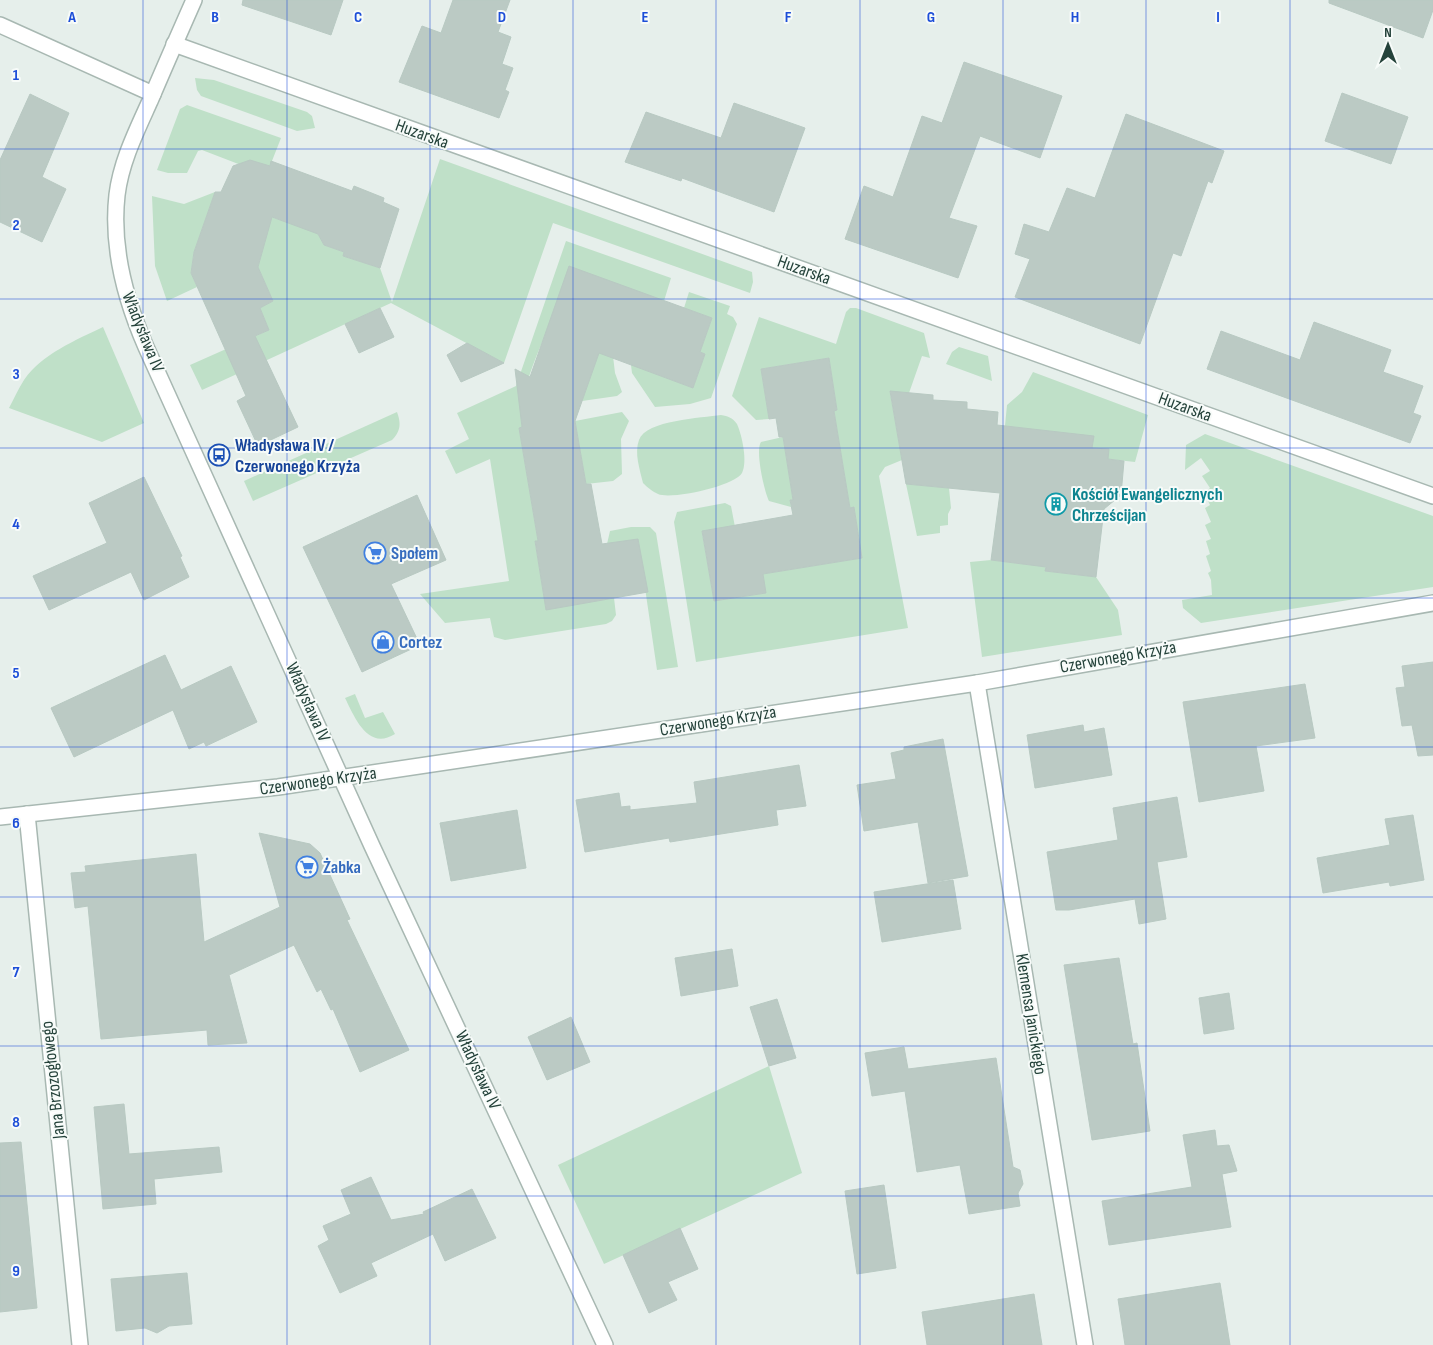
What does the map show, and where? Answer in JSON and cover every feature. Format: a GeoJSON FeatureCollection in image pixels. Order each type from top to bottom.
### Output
{"type":"FeatureCollection","features":[{"type":"Feature","properties":{"kind":"street","name":"Władysława IV"},"geometry":{"type":"LineString","coordinates":[[194,0],[132,143],[118,194],[118,257],[126,292],[138,328],[342,777],[605,1345]]}},
{"type":"Feature","properties":{"kind":"street"},"geometry":{"type":"LineString","coordinates":[[0,25],[153,94]]}},
{"type":"Feature","properties":{"kind":"street","name":"Huzarska"},"geometry":{"type":"LineString","coordinates":[[174,44],[1433,496]]}},
{"type":"Feature","properties":{"kind":"street","name":"Czerwonego Krzyża"},"geometry":{"type":"LineString","coordinates":[[0,817],[278,787],[976,683],[1433,603]]}},
{"type":"Feature","properties":{"kind":"street","name":"Klemensa Janickiego"},"geometry":{"type":"LineString","coordinates":[[976,683],[1085,1345]]}},
{"type":"Feature","properties":{"kind":"street","name":"Jana Brzozogłowego"},"geometry":{"type":"LineString","coordinates":[[27,814],[80,1345]]}},
{"type":"Feature","properties":{"kind":"green space"},"geometry":{"type":"Polygon","coordinates":[[[195,78],[214,80],[307,112],[312,116],[315,128],[297,131],[201,96],[197,90],[195,78]]]}},
{"type":"Feature","properties":{"kind":"green space"},"geometry":{"type":"Polygon","coordinates":[[[187,105],[281,138],[270,166],[254,170],[202,150],[198,151],[187,173],[168,173],[157,170],[180,109],[187,105]]]}},
{"type":"Feature","properties":{"kind":"green space"},"geometry":{"type":"Polygon","coordinates":[[[440,159],[752,272],[753,282],[750,293],[553,223],[504,363],[391,303],[202,390],[190,365],[269,330],[260,308],[273,301],[258,267],[271,217],[317,232],[324,245],[344,252],[343,256],[380,268],[392,302],[440,159]]]}},
{"type":"Feature","properties":{"kind":"green space"},"geometry":{"type":"Polygon","coordinates":[[[215,192],[194,252],[191,273],[197,287],[167,301],[155,266],[152,196],[184,204],[215,192]]]}},
{"type":"Feature","properties":{"kind":"green space"},"geometry":{"type":"Polygon","coordinates":[[[566,241],[671,278],[664,301],[552,317],[531,371],[523,399],[522,427],[519,428],[538,541],[535,542],[546,609],[614,598],[616,615],[612,621],[606,624],[505,640],[494,637],[490,618],[445,623],[420,594],[509,581],[490,459],[456,474],[445,451],[469,439],[457,413],[516,386],[566,241]]]}},
{"type":"Feature","properties":{"kind":"green space"},"geometry":{"type":"Polygon","coordinates":[[[689,292],[730,306],[727,314],[733,317],[737,324],[711,398],[690,404],[655,407],[632,373],[630,357],[640,368],[693,388],[705,354],[700,352],[712,318],[684,308],[689,292]]]}},
{"type":"Feature","properties":{"kind":"green space"},"geometry":{"type":"Polygon","coordinates":[[[850,308],[856,308],[924,333],[930,358],[922,356],[909,393],[890,392],[902,460],[885,467],[879,476],[908,628],[696,662],[674,522],[677,512],[725,503],[731,506],[735,527],[702,532],[714,601],[765,593],[763,574],[862,558],[854,507],[850,508],[834,411],[837,410],[829,358],[761,369],[769,419],[756,420],[732,396],[759,317],[836,344],[846,312],[850,308]]]}},
{"type":"Feature","properties":{"kind":"green space"},"geometry":{"type":"Polygon","coordinates":[[[103,327],[144,423],[102,442],[9,408],[24,380],[40,363],[60,349],[103,327]]]}},
{"type":"Feature","properties":{"kind":"green space"},"geometry":{"type":"Polygon","coordinates":[[[959,347],[988,356],[992,381],[946,364],[952,352],[959,347]]]}},
{"type":"Feature","properties":{"kind":"green space"},"geometry":{"type":"Polygon","coordinates":[[[599,351],[613,356],[615,373],[622,392],[617,396],[582,401],[599,351]]]}},
{"type":"Feature","properties":{"kind":"green space"},"geometry":{"type":"Polygon","coordinates":[[[1033,372],[1148,415],[1135,462],[1108,459],[1108,449],[1092,448],[1093,436],[1002,456],[1007,405],[1022,392],[1033,372]]]}},
{"type":"Feature","properties":{"kind":"green space"},"geometry":{"type":"Polygon","coordinates":[[[397,412],[399,427],[392,440],[253,501],[244,481],[397,412]]]}},
{"type":"Feature","properties":{"kind":"green space"},"geometry":{"type":"Polygon","coordinates":[[[622,412],[629,421],[621,439],[622,474],[613,481],[586,484],[575,421],[622,412]]]}},
{"type":"Feature","properties":{"kind":"green space"},"geometry":{"type":"Polygon","coordinates":[[[721,415],[734,420],[741,435],[744,448],[744,468],[737,478],[728,483],[702,491],[676,495],[658,494],[643,483],[637,450],[639,440],[644,433],[663,424],[721,415]]]}},
{"type":"Feature","properties":{"kind":"green space"},"geometry":{"type":"Polygon","coordinates":[[[1205,434],[1433,516],[1433,587],[1201,623],[1183,608],[1182,600],[1212,595],[1211,580],[1208,573],[1211,571],[1206,556],[1210,554],[1206,541],[1211,539],[1205,525],[1211,522],[1205,508],[1210,505],[1204,493],[1210,488],[1202,476],[1210,471],[1201,458],[1185,470],[1186,445],[1205,434]]]}},
{"type":"Feature","properties":{"kind":"green space"},"geometry":{"type":"Polygon","coordinates":[[[783,437],[793,500],[790,500],[791,507],[769,501],[760,462],[759,446],[761,442],[783,437]]]}},
{"type":"Feature","properties":{"kind":"green space"},"geometry":{"type":"Polygon","coordinates":[[[906,484],[949,488],[951,508],[948,514],[948,525],[940,526],[940,533],[917,536],[906,484]]]}},
{"type":"Feature","properties":{"kind":"green space"},"geometry":{"type":"Polygon","coordinates":[[[631,527],[650,527],[656,533],[678,667],[657,670],[638,540],[607,544],[610,531],[631,527]]]}},
{"type":"Feature","properties":{"kind":"green space"},"geometry":{"type":"Polygon","coordinates":[[[1047,555],[1045,571],[1096,577],[1118,610],[1122,635],[982,657],[970,562],[991,560],[1031,565],[1047,555]]]}},
{"type":"Feature","properties":{"kind":"green space"},"geometry":{"type":"Polygon","coordinates":[[[355,694],[365,718],[383,712],[395,734],[386,738],[377,738],[364,730],[358,723],[345,698],[355,694]]]}},
{"type":"Feature","properties":{"kind":"green space"},"geometry":{"type":"Polygon","coordinates":[[[769,1066],[802,1173],[604,1264],[558,1165],[769,1066]]]}},
{"type":"Feature","properties":{"kind":"building"},"geometry":{"type":"Polygon","coordinates":[[[243,0],[343,0],[331,35],[242,5],[243,0]]]}},
{"type":"Feature","properties":{"kind":"building"},"geometry":{"type":"Polygon","coordinates":[[[453,0],[510,0],[498,32],[511,37],[502,64],[513,68],[505,90],[509,92],[499,118],[399,82],[422,26],[441,33],[453,0]]]}},
{"type":"Feature","properties":{"kind":"building"},"geometry":{"type":"Polygon","coordinates":[[[1329,0],[1433,0],[1433,10],[1423,38],[1329,3],[1329,0]]]}},
{"type":"Feature","properties":{"kind":"building"},"geometry":{"type":"Polygon","coordinates":[[[964,62],[1062,96],[1040,158],[980,136],[949,218],[977,226],[958,278],[845,239],[864,186],[893,197],[922,116],[942,123],[964,62]]]}},
{"type":"Feature","properties":{"kind":"building"},"geometry":{"type":"Polygon","coordinates":[[[1342,93],[1408,117],[1391,164],[1325,141],[1342,93]]]}},
{"type":"Feature","properties":{"kind":"building"},"geometry":{"type":"Polygon","coordinates":[[[30,94],[69,113],[42,177],[66,189],[42,242],[0,222],[0,160],[30,94]]]}},
{"type":"Feature","properties":{"kind":"building"},"geometry":{"type":"Polygon","coordinates":[[[734,103],[805,128],[774,212],[682,178],[681,181],[625,162],[646,112],[721,138],[734,103]]]}},
{"type":"Feature","properties":{"kind":"building"},"geometry":{"type":"Polygon","coordinates":[[[1126,114],[1224,151],[1212,183],[1208,181],[1181,256],[1173,253],[1140,344],[1015,297],[1030,259],[1015,254],[1024,224],[1049,232],[1067,188],[1095,198],[1126,114]]]}},
{"type":"Feature","properties":{"kind":"building"},"geometry":{"type":"Polygon","coordinates":[[[250,160],[270,166],[271,161],[352,191],[354,186],[384,198],[383,202],[399,209],[380,268],[343,256],[344,252],[324,245],[318,234],[272,217],[258,267],[273,301],[260,308],[269,330],[255,336],[298,427],[258,446],[237,401],[246,396],[191,273],[194,252],[215,192],[221,192],[233,166],[250,160]]]}},
{"type":"Feature","properties":{"kind":"building"},"geometry":{"type":"Polygon","coordinates":[[[569,266],[712,318],[700,352],[705,354],[693,388],[599,353],[575,421],[586,484],[591,484],[602,544],[638,539],[648,592],[546,610],[535,541],[538,541],[519,428],[522,427],[515,369],[530,377],[569,266]]]}},
{"type":"Feature","properties":{"kind":"building"},"geometry":{"type":"Polygon","coordinates":[[[380,308],[394,337],[359,353],[345,324],[380,308]]]}},
{"type":"Feature","properties":{"kind":"building"},"geometry":{"type":"Polygon","coordinates":[[[1314,322],[1391,350],[1383,372],[1423,386],[1413,413],[1421,416],[1410,443],[1207,369],[1221,331],[1300,360],[1314,322]]]}},
{"type":"Feature","properties":{"kind":"building"},"geometry":{"type":"Polygon","coordinates":[[[467,343],[504,363],[461,382],[447,355],[467,343]]]}},
{"type":"Feature","properties":{"kind":"building"},"geometry":{"type":"Polygon","coordinates":[[[829,358],[837,410],[834,411],[850,508],[854,507],[862,558],[763,574],[766,593],[714,601],[702,531],[793,515],[790,500],[793,500],[783,437],[779,437],[776,418],[769,419],[761,369],[829,358]]]}},
{"type":"Feature","properties":{"kind":"building"},"geometry":{"type":"Polygon","coordinates":[[[890,391],[933,395],[933,400],[967,402],[967,409],[998,412],[997,425],[1094,436],[1092,448],[1109,449],[1108,459],[1124,461],[1121,495],[1104,509],[1096,577],[1045,571],[1046,567],[991,560],[1000,493],[906,484],[890,391]]]}},
{"type":"Feature","properties":{"kind":"building"},"geometry":{"type":"Polygon","coordinates":[[[144,477],[182,556],[180,557],[189,577],[144,600],[131,572],[49,610],[33,576],[107,543],[89,503],[144,477]]]}},
{"type":"Feature","properties":{"kind":"building","name":"Społem"},"geometry":{"type":"Polygon","coordinates":[[[417,495],[446,560],[391,584],[420,645],[362,672],[303,547],[417,495]]]}},
{"type":"Feature","properties":{"kind":"building"},"geometry":{"type":"Polygon","coordinates":[[[165,655],[181,690],[231,666],[257,722],[206,746],[204,742],[189,749],[173,710],[74,757],[51,708],[165,655]]]}},
{"type":"Feature","properties":{"kind":"building"},"geometry":{"type":"Polygon","coordinates":[[[1433,662],[1433,755],[1418,756],[1412,725],[1402,726],[1396,688],[1405,687],[1402,666],[1433,662]]]}},
{"type":"Feature","properties":{"kind":"building"},"geometry":{"type":"Polygon","coordinates":[[[1305,684],[1315,738],[1256,746],[1264,791],[1199,802],[1183,702],[1305,684]]]}},
{"type":"Feature","properties":{"kind":"building"},"geometry":{"type":"Polygon","coordinates":[[[1083,725],[1084,732],[1104,728],[1112,775],[1035,788],[1027,735],[1083,725]]]}},
{"type":"Feature","properties":{"kind":"building"},"geometry":{"type":"Polygon","coordinates":[[[943,739],[968,876],[928,883],[918,822],[864,831],[857,785],[896,779],[891,753],[904,750],[904,747],[943,739]]]}},
{"type":"Feature","properties":{"kind":"building"},"geometry":{"type":"Polygon","coordinates":[[[799,765],[806,806],[776,810],[778,825],[670,842],[669,838],[585,852],[576,800],[619,793],[621,807],[630,806],[630,810],[697,803],[694,782],[799,765]]]}},
{"type":"Feature","properties":{"kind":"building"},"geometry":{"type":"Polygon","coordinates":[[[1177,797],[1187,857],[1157,862],[1166,919],[1139,924],[1135,899],[1069,910],[1056,910],[1047,852],[1118,840],[1113,808],[1177,797]]]}},
{"type":"Feature","properties":{"kind":"building"},"geometry":{"type":"Polygon","coordinates":[[[517,810],[526,868],[451,881],[440,823],[517,810]]]}},
{"type":"Feature","properties":{"kind":"building"},"geometry":{"type":"Polygon","coordinates":[[[1413,815],[1424,880],[1390,886],[1389,882],[1323,893],[1317,858],[1390,845],[1385,819],[1413,815]]]}},
{"type":"Feature","properties":{"kind":"building"},"geometry":{"type":"Polygon","coordinates":[[[259,833],[310,844],[320,853],[350,919],[347,920],[409,1050],[360,1072],[333,1009],[331,1010],[321,989],[317,992],[294,945],[229,975],[247,1043],[208,1045],[207,1030],[101,1039],[88,906],[75,908],[71,873],[86,872],[85,866],[196,854],[204,942],[280,907],[259,833]]]}},
{"type":"Feature","properties":{"kind":"building"},"geometry":{"type":"Polygon","coordinates":[[[953,880],[961,929],[882,942],[874,892],[953,880]]]}},
{"type":"Feature","properties":{"kind":"building"},"geometry":{"type":"Polygon","coordinates":[[[732,949],[738,986],[681,996],[675,958],[732,949]]]}},
{"type":"Feature","properties":{"kind":"building"},"geometry":{"type":"Polygon","coordinates":[[[1119,958],[1133,1044],[1137,1043],[1150,1131],[1092,1140],[1064,965],[1119,958]]]}},
{"type":"Feature","properties":{"kind":"building"},"geometry":{"type":"Polygon","coordinates":[[[1229,993],[1234,1029],[1204,1034],[1199,998],[1229,993]]]}},
{"type":"Feature","properties":{"kind":"building"},"geometry":{"type":"Polygon","coordinates":[[[777,999],[796,1058],[769,1066],[750,1007],[777,999]]]}},
{"type":"Feature","properties":{"kind":"building"},"geometry":{"type":"Polygon","coordinates":[[[571,1017],[590,1062],[547,1080],[528,1037],[571,1017]]]}},
{"type":"Feature","properties":{"kind":"building"},"geometry":{"type":"Polygon","coordinates":[[[904,1047],[908,1069],[996,1058],[1013,1167],[1020,1170],[1023,1184],[1018,1193],[1020,1206],[969,1214],[960,1165],[917,1172],[905,1091],[872,1096],[865,1053],[904,1047]]]}},
{"type":"Feature","properties":{"kind":"building"},"geometry":{"type":"Polygon","coordinates":[[[124,1104],[129,1154],[219,1147],[222,1172],[154,1179],[156,1204],[103,1209],[94,1107],[124,1104]]]}},
{"type":"Feature","properties":{"kind":"building"},"geometry":{"type":"Polygon","coordinates":[[[1215,1130],[1217,1146],[1229,1145],[1237,1171],[1222,1174],[1231,1227],[1109,1245],[1102,1201],[1192,1187],[1183,1135],[1215,1130]]]}},
{"type":"Feature","properties":{"kind":"building"},"geometry":{"type":"Polygon","coordinates":[[[21,1142],[37,1308],[0,1312],[0,1143],[21,1142]]]}},
{"type":"Feature","properties":{"kind":"building"},"geometry":{"type":"Polygon","coordinates":[[[371,1177],[391,1220],[424,1214],[423,1212],[472,1189],[496,1238],[445,1261],[433,1234],[371,1263],[377,1276],[340,1293],[318,1246],[329,1240],[323,1226],[351,1214],[341,1190],[371,1177]]]}},
{"type":"Feature","properties":{"kind":"building"},"geometry":{"type":"Polygon","coordinates":[[[884,1185],[896,1268],[857,1274],[845,1191],[884,1185]]]}},
{"type":"Feature","properties":{"kind":"building"},"geometry":{"type":"Polygon","coordinates":[[[680,1228],[698,1269],[668,1282],[677,1300],[649,1313],[623,1255],[680,1228]]]}},
{"type":"Feature","properties":{"kind":"building"},"geometry":{"type":"Polygon","coordinates":[[[187,1273],[192,1324],[169,1326],[157,1333],[145,1328],[116,1331],[111,1279],[187,1273]]]}},
{"type":"Feature","properties":{"kind":"building"},"geometry":{"type":"Polygon","coordinates":[[[1220,1283],[1230,1345],[1125,1345],[1118,1299],[1220,1283]]]}},
{"type":"Feature","properties":{"kind":"building"},"geometry":{"type":"Polygon","coordinates":[[[1034,1294],[1042,1345],[927,1345],[922,1312],[1034,1294]]]}},
{"type":"Feature","properties":{"kind":"place","name":"Władysława IV / Czerwonego Krzyża"},"geometry":{"type":"Point","coordinates":[219,455]}},
{"type":"Feature","properties":{"kind":"place","name":"Kościół Ewangelicznych Chrześcijan"},"geometry":{"type":"Point","coordinates":[1056,504]}},
{"type":"Feature","properties":{"kind":"place","name":"Społem"},"geometry":{"type":"Point","coordinates":[375,553]}},
{"type":"Feature","properties":{"kind":"place","name":"Cortez"},"geometry":{"type":"Point","coordinates":[383,642]}},
{"type":"Feature","properties":{"kind":"place","name":"Żabka"},"geometry":{"type":"Point","coordinates":[307,867]}}]}
